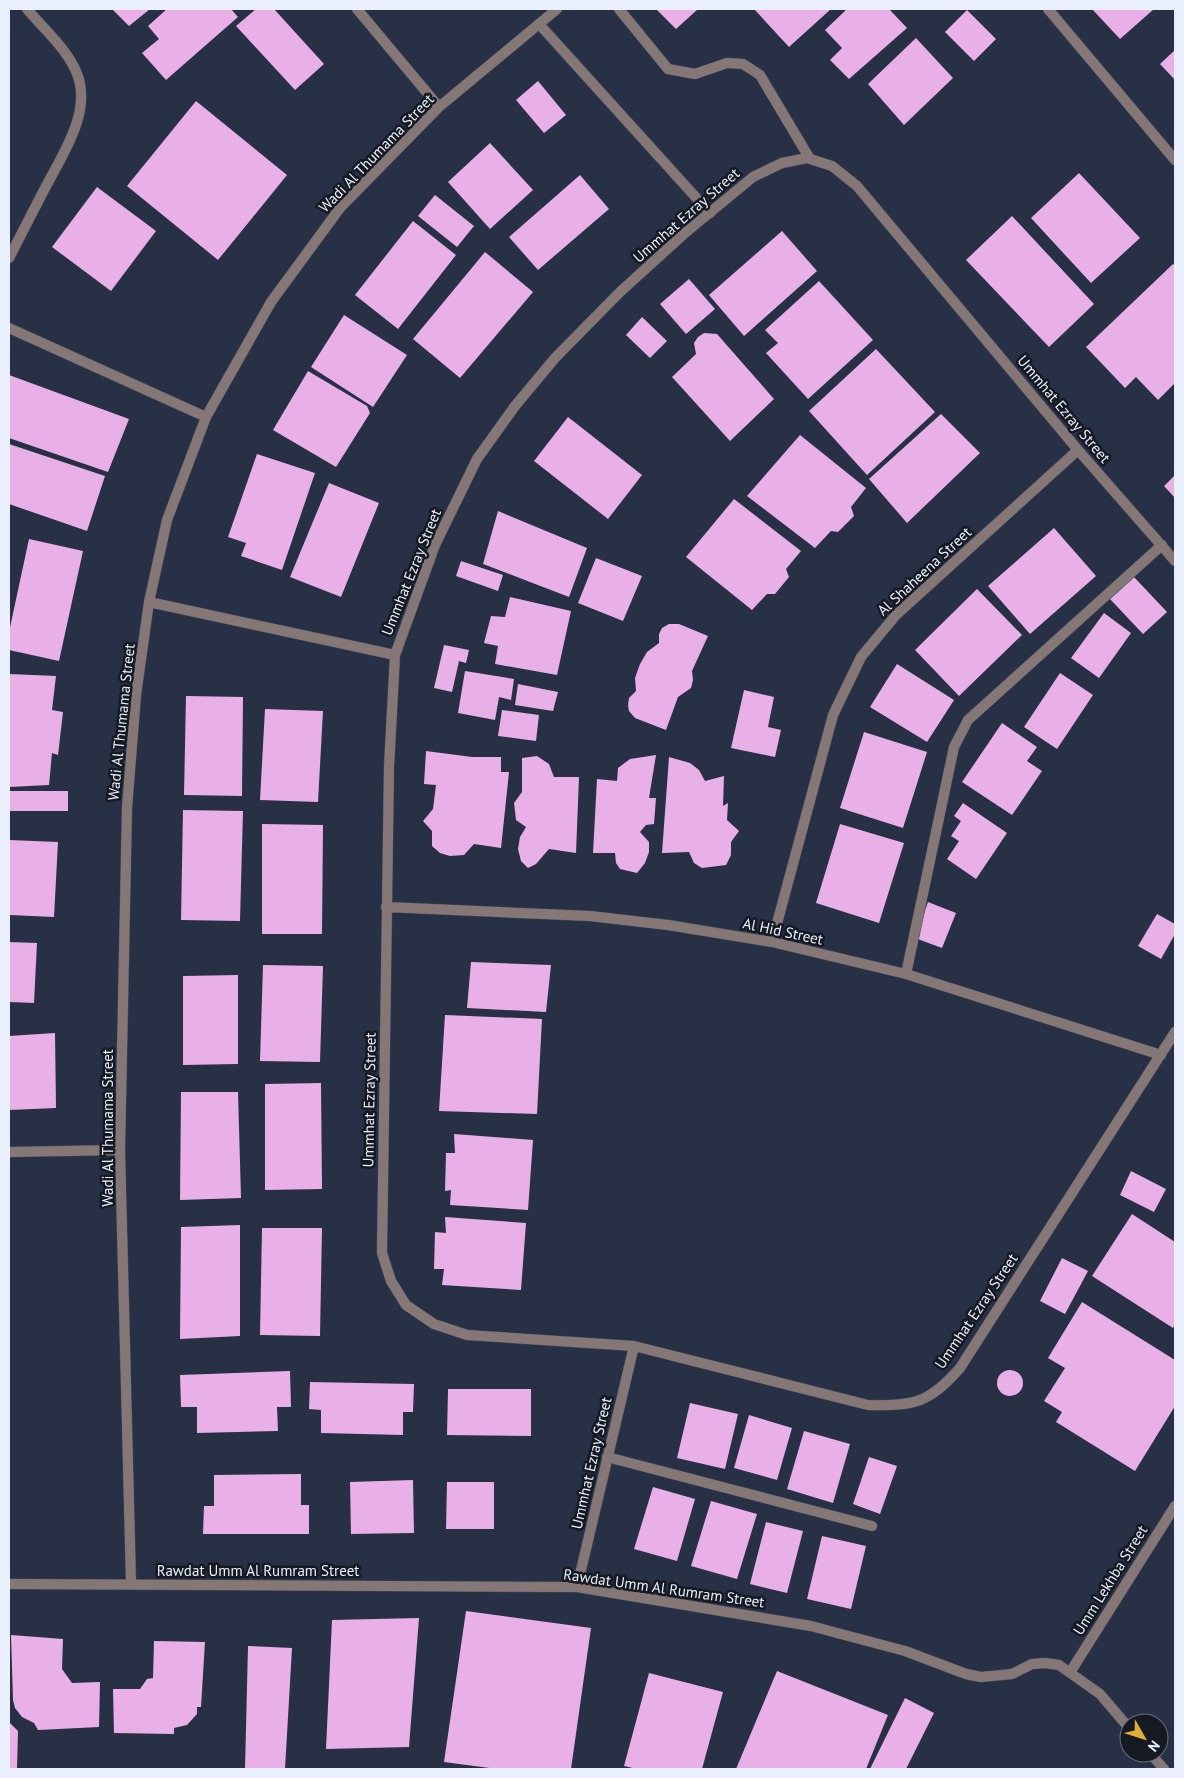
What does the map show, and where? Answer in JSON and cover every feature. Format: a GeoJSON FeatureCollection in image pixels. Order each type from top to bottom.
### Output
{"type":"FeatureCollection","features":[{"type":"Feature","properties":{"kind":"street"},"geometry":{"type":"LineString","coordinates":[[9,258],[72,136],[79,113],[81,90],[75,69],[62,49],[27,9]]}},
{"type":"Feature","properties":{"kind":"street"},"geometry":{"type":"LineString","coordinates":[[357,9],[439,107]]}},
{"type":"Feature","properties":{"kind":"street","name":"Wadi Al Thumama Street"},"geometry":{"type":"LineString","coordinates":[[131,1584],[120,1150],[127,808],[136,695],[149,602],[167,520],[206,417],[271,302],[340,208],[439,107],[557,9]]}},
{"type":"Feature","properties":{"kind":"street"},"geometry":{"type":"LineString","coordinates":[[619,9],[668,69],[695,74],[727,63],[743,64],[760,75],[810,159]]}},
{"type":"Feature","properties":{"kind":"street"},"geometry":{"type":"LineString","coordinates":[[1048,9],[1175,160]]}},
{"type":"Feature","properties":{"kind":"street"},"geometry":{"type":"LineString","coordinates":[[539,24],[710,213]]}},
{"type":"Feature","properties":{"kind":"street","name":"Ummhat Ezray Street"},"geometry":{"type":"LineString","coordinates":[[1175,561],[1078,450],[857,186],[832,166],[807,158],[782,163],[753,177],[710,213],[620,292],[555,358],[515,406],[477,459],[435,545],[395,654],[389,767],[382,1252],[391,1281],[406,1306],[434,1324],[467,1335],[634,1346],[868,1405],[894,1405],[919,1402],[942,1388],[960,1368],[1175,1032]]}},
{"type":"Feature","properties":{"kind":"street"},"geometry":{"type":"LineString","coordinates":[[9,328],[206,417]]}},
{"type":"Feature","properties":{"kind":"street","name":"Al Shaheena Street"},"geometry":{"type":"LineString","coordinates":[[772,942],[833,715],[861,657],[896,615],[1078,450]]}},
{"type":"Feature","properties":{"kind":"street"},"geometry":{"type":"LineString","coordinates":[[906,974],[954,747],[968,720],[1162,545]]}},
{"type":"Feature","properties":{"kind":"street","name":"Ummhat Ezray Street"},"geometry":{"type":"LineString","coordinates":[[149,602],[395,654]]}},
{"type":"Feature","properties":{"kind":"street","name":"Al Hid Street"},"geometry":{"type":"LineString","coordinates":[[386,907],[590,916],[772,942],[906,974],[1161,1055]]}},
{"type":"Feature","properties":{"kind":"street"},"geometry":{"type":"LineString","coordinates":[[9,1152],[120,1150]]}},
{"type":"Feature","properties":{"kind":"street","name":"Ummhat Ezray Street"},"geometry":{"type":"LineString","coordinates":[[577,1587],[634,1346]]}},
{"type":"Feature","properties":{"kind":"street"},"geometry":{"type":"LineString","coordinates":[[607,1457],[872,1526]]}},
{"type":"Feature","properties":{"kind":"street","name":"Umm Lekhba Street"},"geometry":{"type":"LineString","coordinates":[[1070,1671],[1175,1506]]}},
{"type":"Feature","properties":{"kind":"street","name":"Rawdat Umm Al Rumram Street"},"geometry":{"type":"LineString","coordinates":[[9,1584],[577,1587],[811,1626],[905,1651],[966,1674],[981,1677],[1012,1674],[1032,1664],[1046,1663],[1059,1665],[1100,1694],[1119,1716]]}},
{"type":"Feature","properties":{"kind":"building"},"geometry":{"type":"Polygon","coordinates":[[[112,9],[150,9],[129,26],[112,9]]]}},
{"type":"Feature","properties":{"kind":"building"},"geometry":{"type":"Polygon","coordinates":[[[167,9],[231,9],[238,17],[166,80],[142,53],[159,39],[148,26],[167,9]]]}},
{"type":"Feature","properties":{"kind":"building"},"geometry":{"type":"Polygon","coordinates":[[[256,9],[274,9],[324,64],[295,90],[236,26],[256,9]]]}},
{"type":"Feature","properties":{"kind":"building"},"geometry":{"type":"Polygon","coordinates":[[[656,9],[698,9],[676,29],[656,9]]]}},
{"type":"Feature","properties":{"kind":"building"},"geometry":{"type":"Polygon","coordinates":[[[754,9],[831,9],[789,47],[754,9]]]}},
{"type":"Feature","properties":{"kind":"building"},"geometry":{"type":"Polygon","coordinates":[[[847,9],[889,9],[907,28],[849,79],[830,60],[842,48],[825,30],[847,9]]]}},
{"type":"Feature","properties":{"kind":"building"},"geometry":{"type":"Polygon","coordinates":[[[1092,9],[1154,9],[1120,39],[1092,9]]]}},
{"type":"Feature","properties":{"kind":"building"},"geometry":{"type":"Polygon","coordinates":[[[967,10],[996,39],[974,61],[945,32],[967,10]]]}},
{"type":"Feature","properties":{"kind":"building"},"geometry":{"type":"Polygon","coordinates":[[[916,38],[953,78],[904,125],[868,84],[916,38]]]}},
{"type":"Feature","properties":{"kind":"building"},"geometry":{"type":"Polygon","coordinates":[[[1175,50],[1175,80],[1160,64],[1175,50]]]}},
{"type":"Feature","properties":{"kind":"building"},"geometry":{"type":"Polygon","coordinates":[[[538,81],[566,115],[544,133],[516,100],[538,81]]]}},
{"type":"Feature","properties":{"kind":"building"},"geometry":{"type":"Polygon","coordinates":[[[196,101],[287,175],[218,260],[127,186],[196,101]]]}},
{"type":"Feature","properties":{"kind":"building"},"geometry":{"type":"Polygon","coordinates":[[[490,143],[533,190],[490,229],[448,182],[490,143]]]}},
{"type":"Feature","properties":{"kind":"building"},"geometry":{"type":"Polygon","coordinates":[[[1079,173],[1140,238],[1091,283],[1031,218],[1079,173]]]}},
{"type":"Feature","properties":{"kind":"building"},"geometry":{"type":"Polygon","coordinates":[[[580,175],[609,209],[538,270],[509,237],[580,175]]]}},
{"type":"Feature","properties":{"kind":"building"},"geometry":{"type":"Polygon","coordinates":[[[97,187],[156,231],[111,291],[52,247],[97,187]]]}},
{"type":"Feature","properties":{"kind":"building"},"geometry":{"type":"Polygon","coordinates":[[[435,195],[474,226],[457,247],[418,216],[435,195]]]}},
{"type":"Feature","properties":{"kind":"building"},"geometry":{"type":"Polygon","coordinates":[[[1012,216],[1094,304],[1049,347],[966,260],[1012,216]]]}},
{"type":"Feature","properties":{"kind":"building"},"geometry":{"type":"Polygon","coordinates":[[[413,221],[456,255],[398,329],[355,295],[413,221]]]}},
{"type":"Feature","properties":{"kind":"building"},"geometry":{"type":"Polygon","coordinates":[[[782,231],[817,271],[744,336],[709,295],[782,231]]]}},
{"type":"Feature","properties":{"kind":"building"},"geometry":{"type":"Polygon","coordinates":[[[485,252],[533,292],[460,378],[413,339],[485,252]]]}},
{"type":"Feature","properties":{"kind":"building"},"geometry":{"type":"Polygon","coordinates":[[[1173,264],[1175,266],[1175,383],[1158,400],[1136,377],[1125,388],[1086,347],[1173,264]]]}},
{"type":"Feature","properties":{"kind":"building"},"geometry":{"type":"Polygon","coordinates":[[[689,279],[715,309],[686,334],[660,304],[689,279]]]}},
{"type":"Feature","properties":{"kind":"building"},"geometry":{"type":"Polygon","coordinates":[[[819,281],[873,340],[808,399],[766,353],[778,343],[765,330],[819,281]]]}},
{"type":"Feature","properties":{"kind":"building"},"geometry":{"type":"Polygon","coordinates":[[[344,315],[407,355],[373,407],[311,367],[344,315]]]}},
{"type":"Feature","properties":{"kind":"building"},"geometry":{"type":"Polygon","coordinates":[[[642,317],[667,341],[650,358],[626,335],[642,317]]]}},
{"type":"Feature","properties":{"kind":"building"},"geometry":{"type":"Polygon","coordinates":[[[704,333],[717,334],[774,399],[730,441],[672,377],[696,354],[694,343],[704,333]]]}},
{"type":"Feature","properties":{"kind":"building"},"geometry":{"type":"Polygon","coordinates":[[[876,349],[935,412],[867,475],[809,411],[876,349]]]}},
{"type":"Feature","properties":{"kind":"building"},"geometry":{"type":"Polygon","coordinates":[[[308,371],[367,406],[370,413],[336,467],[273,430],[308,371]]]}},
{"type":"Feature","properties":{"kind":"building"},"geometry":{"type":"Polygon","coordinates":[[[9,375],[129,419],[108,472],[9,438],[9,375]]]}},
{"type":"Feature","properties":{"kind":"building"},"geometry":{"type":"Polygon","coordinates":[[[941,414],[980,453],[907,523],[869,479],[941,414]]]}},
{"type":"Feature","properties":{"kind":"building"},"geometry":{"type":"Polygon","coordinates":[[[568,417],[642,475],[608,519],[534,461],[568,417]]]}},
{"type":"Feature","properties":{"kind":"building"},"geometry":{"type":"Polygon","coordinates":[[[800,435],[866,488],[851,507],[854,516],[838,532],[831,531],[815,548],[747,496],[800,435]]]}},
{"type":"Feature","properties":{"kind":"building"},"geometry":{"type":"Polygon","coordinates":[[[9,444],[105,476],[87,531],[9,504],[9,444]]]}},
{"type":"Feature","properties":{"kind":"building"},"geometry":{"type":"Polygon","coordinates":[[[257,454],[315,473],[282,570],[241,556],[246,543],[228,537],[257,454]]]}},
{"type":"Feature","properties":{"kind":"building"},"geometry":{"type":"Polygon","coordinates":[[[1175,475],[1175,498],[1164,486],[1175,475]]]}},
{"type":"Feature","properties":{"kind":"building"},"geometry":{"type":"Polygon","coordinates":[[[329,483],[379,503],[341,597],[290,577],[329,483]]]}},
{"type":"Feature","properties":{"kind":"building"},"geometry":{"type":"Polygon","coordinates":[[[734,499],[801,551],[786,569],[789,577],[775,594],[767,594],[752,610],[686,557],[734,499]]]}},
{"type":"Feature","properties":{"kind":"building"},"geometry":{"type":"Polygon","coordinates":[[[498,511],[587,548],[569,597],[483,564],[498,511]]]}},
{"type":"Feature","properties":{"kind":"building"},"geometry":{"type":"Polygon","coordinates":[[[1054,528],[1096,576],[1030,634],[988,586],[1054,528]]]}},
{"type":"Feature","properties":{"kind":"building"},"geometry":{"type":"Polygon","coordinates":[[[29,539],[83,551],[59,661],[9,650],[9,632],[29,539]]]}},
{"type":"Feature","properties":{"kind":"building"},"geometry":{"type":"Polygon","coordinates":[[[596,558],[642,576],[623,621],[578,603],[596,558]]]}},
{"type":"Feature","properties":{"kind":"building"},"geometry":{"type":"Polygon","coordinates":[[[461,561],[503,575],[498,591],[456,576],[461,561]]]}},
{"type":"Feature","properties":{"kind":"building"},"geometry":{"type":"Polygon","coordinates":[[[1134,577],[1167,612],[1143,634],[1110,599],[1134,577]]]}},
{"type":"Feature","properties":{"kind":"building"},"geometry":{"type":"Polygon","coordinates":[[[977,589],[1022,635],[959,696],[915,650],[977,589]]]}},
{"type":"Feature","properties":{"kind":"building"},"geometry":{"type":"Polygon","coordinates":[[[510,597],[571,611],[557,675],[495,664],[498,646],[484,643],[491,616],[505,617],[510,597]]]}},
{"type":"Feature","properties":{"kind":"building"},"geometry":{"type":"Polygon","coordinates":[[[1104,613],[1131,633],[1099,678],[1071,658],[1104,613]]]}},
{"type":"Feature","properties":{"kind":"building"},"geometry":{"type":"Polygon","coordinates":[[[669,624],[679,624],[708,636],[692,671],[693,680],[691,688],[678,697],[666,730],[635,718],[629,711],[628,705],[629,698],[636,691],[635,678],[640,664],[647,652],[659,643],[659,634],[662,628],[669,624]]]}},
{"type":"Feature","properties":{"kind":"building"},"geometry":{"type":"Polygon","coordinates":[[[444,645],[469,650],[466,663],[459,661],[452,692],[434,688],[444,645]]]}},
{"type":"Feature","properties":{"kind":"building"},"geometry":{"type":"Polygon","coordinates":[[[897,664],[954,700],[927,742],[870,707],[897,664]]]}},
{"type":"Feature","properties":{"kind":"building"},"geometry":{"type":"Polygon","coordinates":[[[465,671],[514,679],[511,700],[499,697],[495,720],[458,713],[465,671]]]}},
{"type":"Feature","properties":{"kind":"building"},"geometry":{"type":"Polygon","coordinates":[[[1060,673],[1093,695],[1057,749],[1024,727],[1060,673]]]}},
{"type":"Feature","properties":{"kind":"building"},"geometry":{"type":"Polygon","coordinates":[[[9,674],[56,676],[52,710],[63,712],[58,755],[52,753],[49,785],[9,787],[9,674]]]}},
{"type":"Feature","properties":{"kind":"building"},"geometry":{"type":"Polygon","coordinates":[[[518,684],[558,692],[553,711],[515,705],[518,684]]]}},
{"type":"Feature","properties":{"kind":"building"},"geometry":{"type":"Polygon","coordinates":[[[744,690],[774,697],[768,727],[781,730],[775,757],[731,748],[744,690]]]}},
{"type":"Feature","properties":{"kind":"building"},"geometry":{"type":"Polygon","coordinates":[[[186,696],[243,697],[242,796],[184,795],[186,696]]]}},
{"type":"Feature","properties":{"kind":"building"},"geometry":{"type":"Polygon","coordinates":[[[265,709],[323,711],[318,802],[260,800],[265,709]]]}},
{"type":"Feature","properties":{"kind":"building"},"geometry":{"type":"Polygon","coordinates":[[[502,710],[539,715],[536,741],[498,736],[502,710]]]}},
{"type":"Feature","properties":{"kind":"building"},"geometry":{"type":"Polygon","coordinates":[[[1002,723],[1037,747],[1027,761],[1042,771],[1012,815],[962,782],[1002,723]]]}},
{"type":"Feature","properties":{"kind":"building"},"geometry":{"type":"Polygon","coordinates":[[[864,732],[927,752],[903,828],[840,808],[864,732]]]}},
{"type":"Feature","properties":{"kind":"building"},"geometry":{"type":"Polygon","coordinates":[[[426,751],[472,757],[501,757],[501,772],[509,772],[501,848],[474,844],[464,855],[450,856],[440,853],[432,846],[432,831],[423,821],[433,809],[436,785],[424,784],[426,751]]]}},
{"type":"Feature","properties":{"kind":"building"},"geometry":{"type":"Polygon","coordinates":[[[656,755],[649,798],[656,798],[654,824],[646,825],[640,832],[649,842],[649,852],[645,863],[637,873],[620,869],[616,863],[615,853],[593,853],[597,779],[617,781],[618,768],[630,759],[656,755]]]}},
{"type":"Feature","properties":{"kind":"building"},"geometry":{"type":"Polygon","coordinates":[[[537,756],[549,764],[554,777],[579,777],[576,853],[549,849],[536,864],[528,868],[521,861],[518,849],[520,837],[526,827],[516,820],[514,803],[522,792],[522,758],[537,756]]]}},
{"type":"Feature","properties":{"kind":"building"},"geometry":{"type":"Polygon","coordinates":[[[669,757],[690,763],[699,770],[705,781],[724,776],[723,806],[728,803],[727,820],[739,831],[731,842],[731,855],[726,865],[702,868],[694,863],[689,852],[662,853],[669,757]]]}},
{"type":"Feature","properties":{"kind":"building"},"geometry":{"type":"Polygon","coordinates":[[[9,791],[68,791],[68,811],[9,811],[9,791]]]}},
{"type":"Feature","properties":{"kind":"building"},"geometry":{"type":"Polygon","coordinates":[[[963,803],[1007,833],[976,879],[947,859],[959,841],[951,836],[961,821],[954,816],[963,803]]]}},
{"type":"Feature","properties":{"kind":"building"},"geometry":{"type":"Polygon","coordinates":[[[183,810],[243,811],[240,921],[181,920],[183,810]]]}},
{"type":"Feature","properties":{"kind":"building"},"geometry":{"type":"Polygon","coordinates":[[[262,824],[323,825],[322,934],[262,934],[262,824]]]}},
{"type":"Feature","properties":{"kind":"building"},"geometry":{"type":"Polygon","coordinates":[[[840,824],[904,843],[879,923],[816,903],[840,824]]]}},
{"type":"Feature","properties":{"kind":"building"},"geometry":{"type":"Polygon","coordinates":[[[9,840],[58,842],[54,917],[9,915],[9,840]]]}},
{"type":"Feature","properties":{"kind":"building"},"geometry":{"type":"Polygon","coordinates":[[[928,902],[956,913],[942,948],[915,938],[928,902]]]}},
{"type":"Feature","properties":{"kind":"building"},"geometry":{"type":"Polygon","coordinates":[[[1157,914],[1175,924],[1175,934],[1161,959],[1138,946],[1157,914]]]}},
{"type":"Feature","properties":{"kind":"building"},"geometry":{"type":"Polygon","coordinates":[[[9,942],[37,943],[34,1003],[9,1002],[9,942]]]}},
{"type":"Feature","properties":{"kind":"building"},"geometry":{"type":"Polygon","coordinates":[[[471,962],[551,965],[546,1012],[467,1008],[471,962]]]}},
{"type":"Feature","properties":{"kind":"building"},"geometry":{"type":"Polygon","coordinates":[[[263,965],[323,966],[320,1062],[260,1061],[263,965]]]}},
{"type":"Feature","properties":{"kind":"building"},"geometry":{"type":"Polygon","coordinates":[[[238,975],[238,1064],[183,1065],[183,976],[238,975]]]}},
{"type":"Feature","properties":{"kind":"building"},"geometry":{"type":"Polygon","coordinates":[[[445,1015],[542,1019],[537,1114],[439,1111],[445,1015]]]}},
{"type":"Feature","properties":{"kind":"building"},"geometry":{"type":"Polygon","coordinates":[[[55,1033],[56,1108],[9,1110],[9,1036],[55,1033]]]}},
{"type":"Feature","properties":{"kind":"building"},"geometry":{"type":"Polygon","coordinates":[[[321,1083],[322,1189],[265,1190],[265,1084],[321,1083]]]}},
{"type":"Feature","properties":{"kind":"building"},"geometry":{"type":"Polygon","coordinates":[[[181,1092],[238,1092],[241,1198],[180,1200],[181,1092]]]}},
{"type":"Feature","properties":{"kind":"building"},"geometry":{"type":"Polygon","coordinates":[[[454,1134],[533,1140],[528,1210],[450,1205],[451,1190],[445,1191],[446,1153],[455,1153],[454,1134]]]}},
{"type":"Feature","properties":{"kind":"building"},"geometry":{"type":"Polygon","coordinates":[[[1131,1171],[1166,1189],[1154,1212],[1120,1195],[1131,1171]]]}},
{"type":"Feature","properties":{"kind":"building"},"geometry":{"type":"Polygon","coordinates":[[[1132,1214],[1175,1242],[1175,1324],[1173,1328],[1092,1276],[1132,1214]]]}},
{"type":"Feature","properties":{"kind":"building"},"geometry":{"type":"Polygon","coordinates":[[[445,1217],[526,1223],[521,1290],[442,1285],[444,1269],[434,1269],[435,1232],[446,1233],[445,1217]]]}},
{"type":"Feature","properties":{"kind":"building"},"geometry":{"type":"Polygon","coordinates":[[[240,1225],[240,1336],[180,1339],[181,1227],[240,1225]]]}},
{"type":"Feature","properties":{"kind":"building"},"geometry":{"type":"Polygon","coordinates":[[[262,1228],[322,1228],[320,1336],[260,1335],[262,1228]]]}},
{"type":"Feature","properties":{"kind":"building"},"geometry":{"type":"Polygon","coordinates":[[[1062,1258],[1088,1271],[1065,1314],[1040,1301],[1062,1258]]]}},
{"type":"Feature","properties":{"kind":"building"},"geometry":{"type":"Polygon","coordinates":[[[1082,1302],[1175,1360],[1175,1406],[1135,1471],[1056,1422],[1062,1412],[1044,1401],[1065,1368],[1048,1358],[1082,1302]]]}},
{"type":"Feature","properties":{"kind":"building"},"geometry":{"type":"Polygon","coordinates":[[[1010,1370],[1020,1373],[1023,1383],[1020,1393],[1010,1396],[1000,1393],[997,1383],[1000,1373],[1010,1370]]]}},
{"type":"Feature","properties":{"kind":"building"},"geometry":{"type":"Polygon","coordinates":[[[290,1371],[291,1407],[277,1407],[278,1431],[197,1433],[197,1407],[181,1407],[180,1375],[290,1371]]]}},
{"type":"Feature","properties":{"kind":"building"},"geometry":{"type":"Polygon","coordinates":[[[310,1382],[414,1384],[413,1412],[403,1412],[403,1435],[321,1433],[321,1410],[309,1409],[310,1382]]]}},
{"type":"Feature","properties":{"kind":"building"},"geometry":{"type":"Polygon","coordinates":[[[448,1389],[531,1389],[531,1436],[447,1435],[448,1389]]]}},
{"type":"Feature","properties":{"kind":"building"},"geometry":{"type":"Polygon","coordinates":[[[690,1403],[738,1414],[725,1469],[677,1458],[690,1403]]]}},
{"type":"Feature","properties":{"kind":"building"},"geometry":{"type":"Polygon","coordinates":[[[749,1415],[792,1428],[777,1480],[734,1468],[749,1415]]]}},
{"type":"Feature","properties":{"kind":"building"},"geometry":{"type":"Polygon","coordinates":[[[804,1431],[850,1444],[833,1503],[787,1489],[804,1431]]]}},
{"type":"Feature","properties":{"kind":"building"},"geometry":{"type":"Polygon","coordinates":[[[869,1457],[897,1466],[880,1514],[853,1504],[869,1457]]]}},
{"type":"Feature","properties":{"kind":"building"},"geometry":{"type":"Polygon","coordinates":[[[301,1474],[301,1505],[309,1505],[309,1534],[203,1534],[204,1506],[214,1506],[214,1475],[301,1474]]]}},
{"type":"Feature","properties":{"kind":"building"},"geometry":{"type":"Polygon","coordinates":[[[413,1480],[414,1533],[351,1534],[350,1482],[413,1480]]]}},
{"type":"Feature","properties":{"kind":"building"},"geometry":{"type":"Polygon","coordinates":[[[447,1482],[494,1482],[494,1529],[446,1529],[447,1482]]]}},
{"type":"Feature","properties":{"kind":"building"},"geometry":{"type":"Polygon","coordinates":[[[653,1487],[695,1499],[677,1561],[634,1549],[653,1487]]]}},
{"type":"Feature","properties":{"kind":"building"},"geometry":{"type":"Polygon","coordinates":[[[711,1501],[757,1514],[737,1579],[691,1566],[711,1501]]]}},
{"type":"Feature","properties":{"kind":"building"},"geometry":{"type":"Polygon","coordinates":[[[766,1522],[803,1531],[787,1593],[750,1584],[766,1522]]]}},
{"type":"Feature","properties":{"kind":"building"},"geometry":{"type":"Polygon","coordinates":[[[822,1536],[866,1546],[851,1609],[807,1599],[822,1536]]]}},
{"type":"Feature","properties":{"kind":"building"},"geometry":{"type":"Polygon","coordinates":[[[466,1611],[591,1628],[571,1769],[497,1769],[444,1762],[466,1611]]]}},
{"type":"Feature","properties":{"kind":"building"},"geometry":{"type":"Polygon","coordinates":[[[419,1618],[409,1747],[326,1749],[332,1620],[419,1618]]]}},
{"type":"Feature","properties":{"kind":"building"},"geometry":{"type":"Polygon","coordinates":[[[11,1635],[63,1639],[62,1669],[72,1683],[100,1682],[99,1727],[38,1730],[34,1723],[22,1717],[15,1708],[13,1700],[11,1635]]]}},
{"type":"Feature","properties":{"kind":"building"},"geometry":{"type":"Polygon","coordinates":[[[154,1641],[205,1642],[201,1707],[197,1707],[197,1714],[187,1725],[174,1728],[174,1734],[114,1733],[113,1689],[140,1689],[147,1679],[153,1678],[154,1641]]]}},
{"type":"Feature","properties":{"kind":"building"},"geometry":{"type":"Polygon","coordinates":[[[248,1646],[292,1648],[285,1769],[245,1769],[248,1646]]]}},
{"type":"Feature","properties":{"kind":"building"},"geometry":{"type":"Polygon","coordinates":[[[777,1671],[888,1715],[866,1769],[736,1769],[777,1671]]]}},
{"type":"Feature","properties":{"kind":"building"},"geometry":{"type":"Polygon","coordinates":[[[649,1673],[723,1692],[702,1769],[637,1769],[624,1766],[649,1673]]]}},
{"type":"Feature","properties":{"kind":"building"},"geometry":{"type":"Polygon","coordinates":[[[905,1698],[934,1713],[906,1769],[870,1769],[905,1698]]]}},
{"type":"Feature","properties":{"kind":"building"},"geometry":{"type":"Polygon","coordinates":[[[9,1722],[18,1731],[17,1769],[9,1769],[9,1722]]]}}]}
